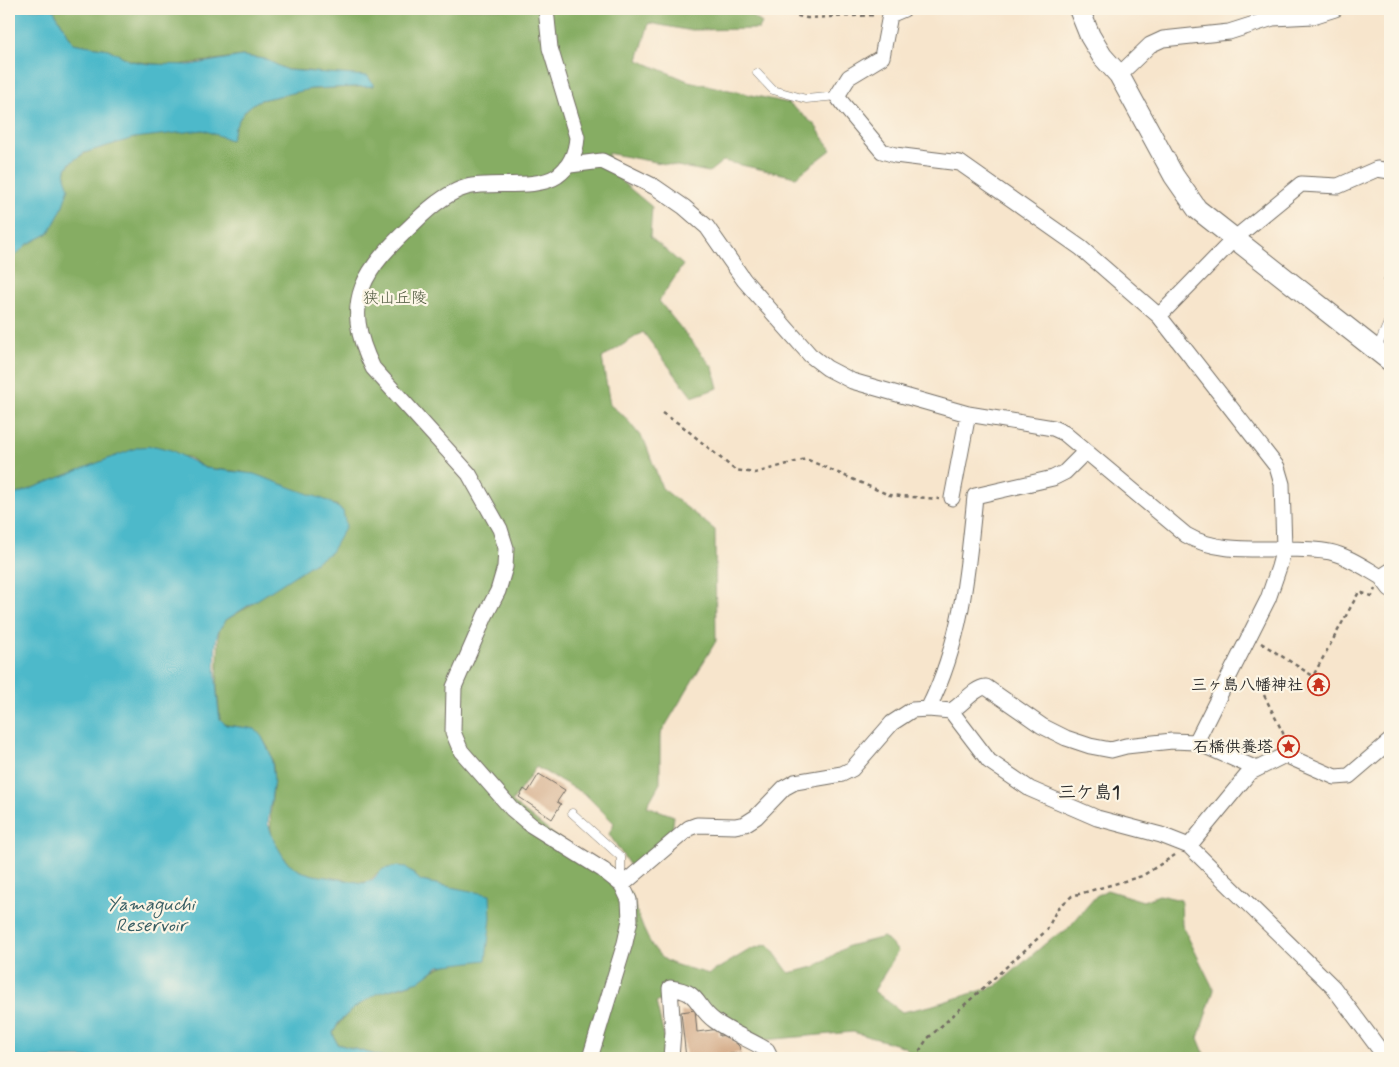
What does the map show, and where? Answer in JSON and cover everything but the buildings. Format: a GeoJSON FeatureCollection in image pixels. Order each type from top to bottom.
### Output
{"type":"FeatureCollection","features":[{"type":"Feature","properties":{"kind":"street"},"geometry":{"type":"LineString","coordinates":[[546,9],[550,48],[577,137],[576,149],[570,165],[556,177],[527,183],[467,187],[444,198],[421,217],[374,263],[364,280],[359,298],[360,330],[363,349],[373,368],[469,474],[500,529],[506,548],[506,567],[498,591],[485,616],[454,688],[453,732],[462,751],[492,788],[518,814],[531,825],[603,870],[622,885],[629,900],[630,920],[610,999],[590,1058]]}},
{"type":"Feature","properties":{"kind":"street"},"geometry":{"type":"LineString","coordinates":[[904,9],[890,15],[882,57],[849,76],[837,96],[882,150],[895,156],[960,164],[1065,236],[1160,316],[1277,468],[1282,484],[1284,548],[1268,599],[1196,742]]}},
{"type":"Feature","properties":{"kind":"street"},"geometry":{"type":"LineString","coordinates":[[1079,9],[1090,36],[1102,56],[1119,75],[1185,195],[1197,209],[1234,240],[1384,355]]}},
{"type":"Feature","properties":{"kind":"street"},"geometry":{"type":"LineString","coordinates":[[1119,75],[1150,45],[1163,39],[1229,32],[1273,18],[1313,16],[1335,9]]}},
{"type":"Feature","properties":{"kind":"street"},"geometry":{"type":"LineString","coordinates":[[570,165],[602,161],[655,187],[684,207],[707,227],[744,280],[810,354],[827,368],[852,381],[968,414],[1053,428],[1064,433],[1186,535],[1196,541],[1219,547],[1284,548],[1329,552],[1342,556],[1387,579]]}},
{"type":"Feature","properties":{"kind":"street"},"geometry":{"type":"LineString","coordinates":[[1160,316],[1234,240],[1301,184],[1338,186],[1377,169],[1390,171]]}},
{"type":"Feature","properties":{"kind":"street"},"geometry":{"type":"LineString","coordinates":[[952,498],[968,414]]}},
{"type":"Feature","properties":{"kind":"street"},"geometry":{"type":"LineString","coordinates":[[928,709],[936,694],[959,627],[966,588],[975,496],[1053,478],[1065,472],[1085,452]]}},
{"type":"Feature","properties":{"kind":"street"},"geometry":{"type":"LineString","coordinates":[[622,885],[689,828],[697,824],[736,826],[744,824],[756,817],[784,788],[794,782],[842,774],[852,769],[892,723],[912,710],[951,711],[963,704],[975,690],[986,687],[1042,726],[1066,738],[1090,746],[1111,750],[1126,746],[1172,741],[1196,742],[1257,769]]}},
{"type":"Feature","properties":{"kind":"street"},"geometry":{"type":"LineString","coordinates":[[951,711],[989,761],[1030,790],[1097,818],[1160,835],[1189,846],[1333,987],[1386,1058]]}},
{"type":"Feature","properties":{"kind":"street"},"geometry":{"type":"LineString","coordinates":[[1189,846],[1249,773],[1285,755],[1335,777],[1349,776],[1390,741]]}},
{"type":"Feature","properties":{"kind":"street"},"geometry":{"type":"LineString","coordinates":[[671,1058],[673,1032],[670,988],[685,990],[696,998],[714,1021],[767,1050],[771,1058]]}},
{"type":"Feature","properties":{"kind":"lane"},"geometry":{"type":"LineString","coordinates":[[757,73],[774,90],[806,99],[837,96]]}},
{"type":"Feature","properties":{"kind":"lane"},"geometry":{"type":"LineString","coordinates":[[1390,271],[1388,281],[1390,294]]}},
{"type":"Feature","properties":{"kind":"lane"},"geometry":{"type":"LineString","coordinates":[[1384,355],[1390,318]]}},
{"type":"Feature","properties":{"kind":"lane"},"geometry":{"type":"LineString","coordinates":[[572,813],[621,856],[622,885]]}},
{"type":"Feature","properties":{"kind":"path"},"geometry":{"type":"LineString","coordinates":[[766,9],[807,18],[890,15]]}},
{"type":"Feature","properties":{"kind":"path"},"geometry":{"type":"LineString","coordinates":[[662,413],[681,425],[735,470],[755,473],[806,459],[889,495],[925,499],[952,498]]}},
{"type":"Feature","properties":{"kind":"path"},"geometry":{"type":"LineString","coordinates":[[1249,636],[1313,676],[1359,592],[1372,596],[1387,579]]}},
{"type":"Feature","properties":{"kind":"path"},"geometry":{"type":"LineString","coordinates":[[1264,696],[1283,733],[1285,755]]}},
{"type":"Feature","properties":{"kind":"path"},"geometry":{"type":"LineString","coordinates":[[915,1058],[927,1039],[1047,930],[1057,909],[1072,896],[1142,876],[1189,846]]}},
{"type":"Feature","properties":{"kind":"green space","name":"狭山丘陵"},"geometry":{"type":"Polygon","coordinates":[[[53,9],[742,9],[762,23],[759,29],[687,30],[649,23],[638,60],[688,81],[788,103],[815,125],[831,150],[796,177],[723,161],[709,172],[607,153],[621,181],[652,207],[650,237],[683,265],[659,301],[713,368],[718,388],[692,397],[643,332],[602,358],[610,405],[625,417],[645,442],[662,488],[715,530],[716,641],[660,735],[660,783],[647,806],[674,816],[671,840],[632,869],[609,834],[614,823],[585,794],[536,767],[512,802],[606,876],[616,892],[631,893],[647,938],[664,959],[679,966],[709,974],[751,949],[768,944],[789,973],[814,967],[848,946],[884,937],[898,951],[874,991],[902,1012],[930,1006],[996,986],[1053,937],[1065,932],[1096,896],[1107,890],[1143,901],[1159,895],[1181,900],[1182,925],[1214,990],[1198,1038],[1206,1058],[915,1058],[905,1047],[853,1032],[742,1042],[696,996],[656,1002],[669,1058],[388,1058],[337,1044],[333,1033],[346,1015],[363,1001],[380,992],[406,986],[437,969],[456,962],[460,889],[421,881],[413,873],[376,874],[369,881],[360,882],[315,876],[300,871],[285,860],[276,847],[271,833],[273,771],[268,748],[255,729],[226,725],[220,719],[217,688],[219,630],[226,620],[251,605],[338,506],[242,472],[205,468],[188,457],[119,455],[9,497],[9,262],[26,245],[49,233],[61,211],[66,169],[75,159],[90,151],[128,139],[169,132],[205,130],[231,140],[241,116],[249,107],[260,100],[311,89],[374,86],[309,71],[287,70],[264,59],[242,56],[172,66],[131,61],[108,49],[73,43],[53,9]]]}},
{"type":"Feature","properties":{"kind":"water"},"geometry":{"type":"Polygon","coordinates":[[[9,9],[53,9],[73,43],[108,49],[131,61],[150,64],[190,65],[242,56],[265,59],[287,70],[368,76],[374,86],[311,89],[260,100],[249,107],[241,117],[231,140],[203,130],[134,138],[84,153],[70,163],[66,169],[65,177],[69,188],[61,211],[49,233],[26,245],[9,262],[9,9]]]}},
{"type":"Feature","properties":{"kind":"water","name":"Yamaguchi Reservoir"},"geometry":{"type":"Polygon","coordinates":[[[155,446],[171,450],[205,468],[254,474],[328,501],[343,511],[346,526],[331,552],[226,620],[219,630],[217,637],[216,673],[220,719],[226,725],[255,729],[262,737],[271,755],[274,779],[268,823],[274,841],[286,861],[300,871],[314,875],[364,883],[372,880],[383,869],[398,866],[406,867],[421,881],[490,895],[491,918],[486,960],[439,966],[419,981],[376,994],[353,1009],[339,1022],[333,1033],[337,1044],[387,1058],[9,1058],[9,497],[139,447],[155,446]]]}},
{"type":"Feature","properties":{"kind":"place","name":"三ヶ島八幡神社"},"geometry":{"type":"Point","coordinates":[1319,685]}},
{"type":"Feature","properties":{"kind":"place","name":"石橋供養塔"},"geometry":{"type":"Point","coordinates":[1289,747]}},
{"type":"Feature","properties":{"kind":"district","name":"三ケ島1"},"geometry":{"type":"Point","coordinates":[1089,793]}}]}
